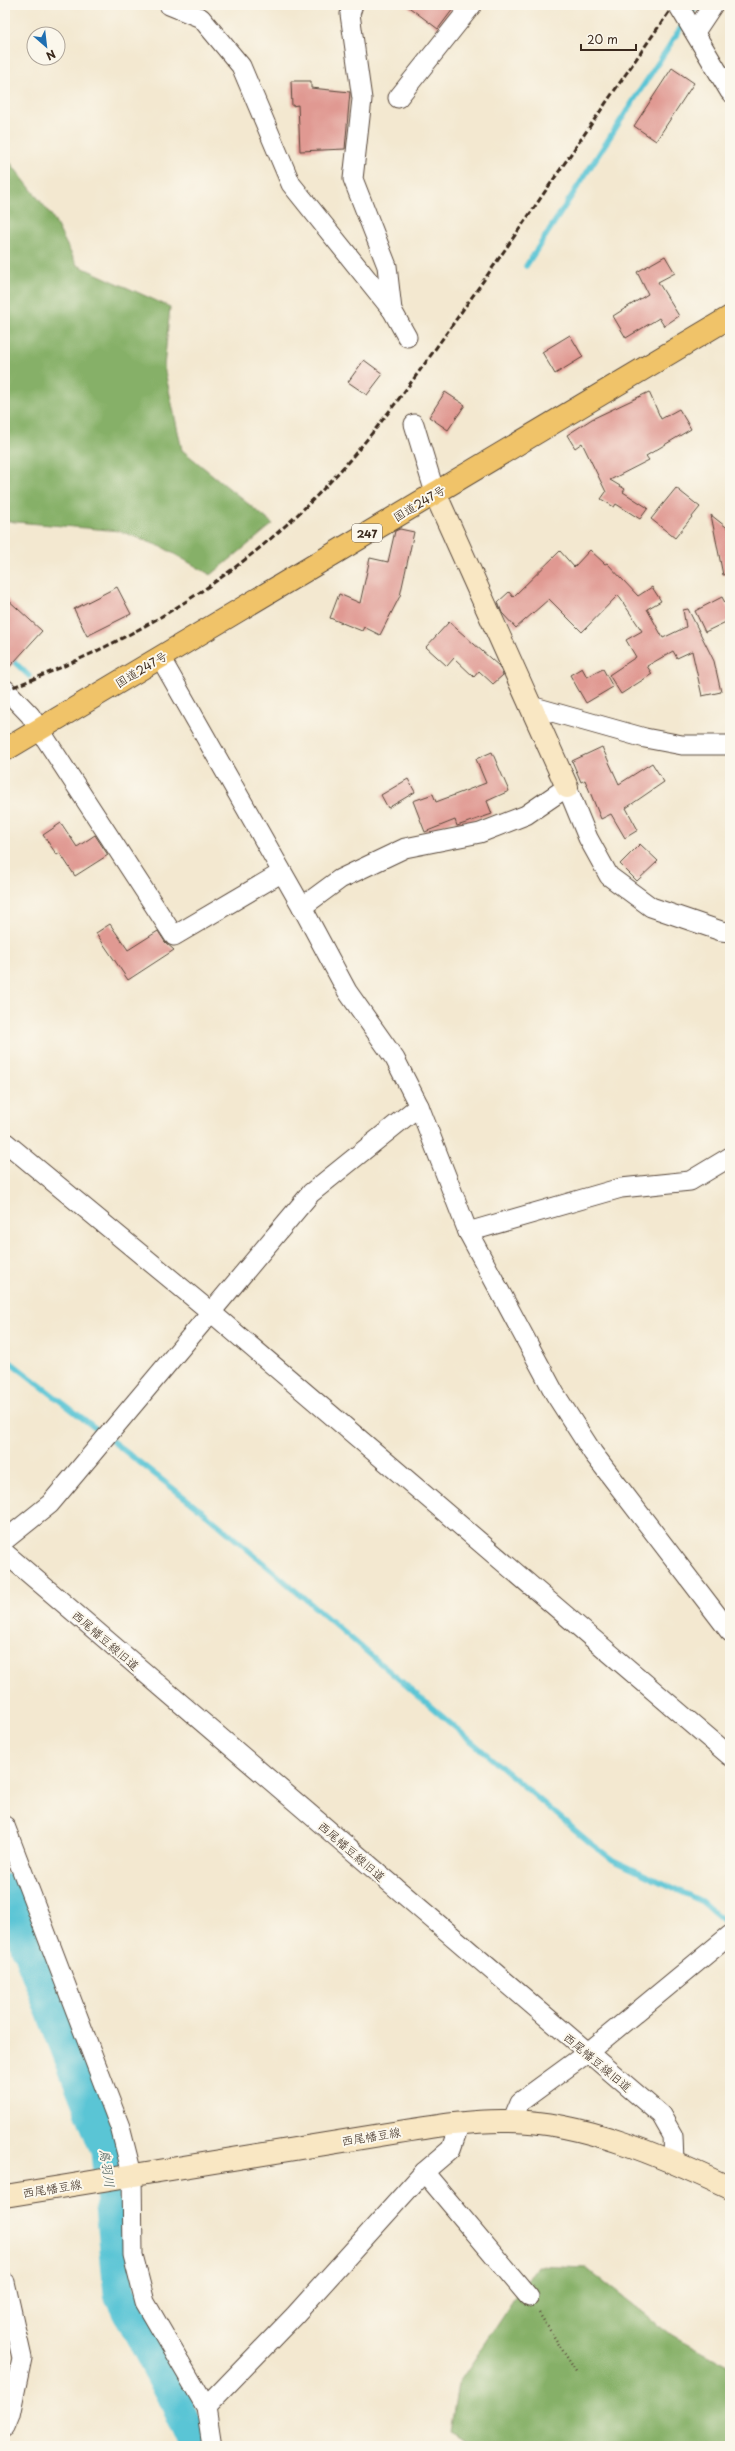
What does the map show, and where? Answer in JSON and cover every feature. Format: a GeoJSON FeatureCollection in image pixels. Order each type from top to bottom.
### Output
{"type":"FeatureCollection","features":[{"type":"Feature","properties":{"kind":"highway","name":"国道247号"},"geometry":{"type":"LineString","coordinates":[[5,750],[730,317]]}},
{"type":"Feature","properties":{"kind":"main road"},"geometry":{"type":"LineString","coordinates":[[435,493],[567,787]]}},
{"type":"Feature","properties":{"kind":"main road","name":"西尾幡豆線"},"geometry":{"type":"LineString","coordinates":[[5,2196],[132,2174],[460,2123],[512,2121],[558,2127],[607,2139],[674,2162],[730,2188]]}},
{"type":"Feature","properties":{"kind":"street"},"geometry":{"type":"LineString","coordinates":[[169,5],[201,18],[241,66],[291,184],[392,310],[407,337]]}},
{"type":"Feature","properties":{"kind":"street"},"geometry":{"type":"LineString","coordinates":[[353,5],[350,14],[362,99],[353,179],[387,266],[392,310]]}},
{"type":"Feature","properties":{"kind":"street"},"geometry":{"type":"LineString","coordinates":[[398,98],[472,5]]}},
{"type":"Feature","properties":{"kind":"street"},"geometry":{"type":"LineString","coordinates":[[678,5],[730,92]]}},
{"type":"Feature","properties":{"kind":"street"},"geometry":{"type":"LineString","coordinates":[[694,30],[713,5]]}},
{"type":"Feature","properties":{"kind":"street"},"geometry":{"type":"LineString","coordinates":[[414,424],[435,493]]}},
{"type":"Feature","properties":{"kind":"street"},"geometry":{"type":"LineString","coordinates":[[160,657],[281,873],[302,907],[347,991],[395,1059],[418,1106],[468,1232],[555,1394],[593,1453],[730,1632]]}},
{"type":"Feature","properties":{"kind":"street"},"geometry":{"type":"LineString","coordinates":[[5,689],[30,715],[174,936],[281,873]]}},
{"type":"Feature","properties":{"kind":"street"},"geometry":{"type":"LineString","coordinates":[[531,706],[645,738],[682,745],[730,745]]}},
{"type":"Feature","properties":{"kind":"street"},"geometry":{"type":"LineString","coordinates":[[302,907],[340,879],[405,848],[480,833],[526,815],[567,787],[588,838],[609,876],[651,907],[721,931],[730,932]]}},
{"type":"Feature","properties":{"kind":"street"},"geometry":{"type":"LineString","coordinates":[[5,1540],[50,1504],[312,1193],[418,1106]]}},
{"type":"Feature","properties":{"kind":"street"},"geometry":{"type":"LineString","coordinates":[[5,1142],[212,1313],[730,1756]]}},
{"type":"Feature","properties":{"kind":"street"},"geometry":{"type":"LineString","coordinates":[[468,1232],[621,1188],[690,1181],[730,1157]]}},
{"type":"Feature","properties":{"kind":"street","name":"西尾幡豆線旧道"},"geometry":{"type":"LineString","coordinates":[[5,1553],[661,2115],[673,2136],[674,2162]]}},
{"type":"Feature","properties":{"kind":"street"},"geometry":{"type":"LineString","coordinates":[[5,1826],[120,2127],[132,2174],[133,2255],[145,2302],[206,2407],[212,2446]]}},
{"type":"Feature","properties":{"kind":"street"},"geometry":{"type":"LineString","coordinates":[[512,2121],[520,2102],[587,2053],[728,1937]]}},
{"type":"Feature","properties":{"kind":"street"},"geometry":{"type":"LineString","coordinates":[[206,2407],[295,2315],[424,2172],[451,2149],[460,2123]]}},
{"type":"Feature","properties":{"kind":"street"},"geometry":{"type":"LineString","coordinates":[[424,2172],[529,2297]]}},
{"type":"Feature","properties":{"kind":"street"},"geometry":{"type":"LineString","coordinates":[[5,2282],[22,2358],[10,2415],[5,2427]]}},
{"type":"Feature","properties":{"kind":"path"},"geometry":{"type":"LineString","coordinates":[[529,2297],[577,2373]]}},
{"type":"Feature","properties":{"kind":"green space"},"geometry":{"type":"Polygon","coordinates":[[[5,156],[52,216],[77,265],[170,307],[164,367],[182,450],[273,524],[211,575],[162,547],[120,531],[5,521],[5,156]]]}},
{"type":"Feature","properties":{"kind":"green space"},"geometry":{"type":"Polygon","coordinates":[[[537,2266],[586,2268],[671,2335],[730,2367],[730,2446],[476,2446],[450,2432],[458,2384],[537,2266]]]}},
{"type":"Feature","properties":{"kind":"building"},"geometry":{"type":"Polygon","coordinates":[[[406,5],[456,5],[438,29],[406,5]]]}},
{"type":"Feature","properties":{"kind":"building"},"geometry":{"type":"Polygon","coordinates":[[[672,68],[694,83],[656,141],[634,126],[672,68]]]}},
{"type":"Feature","properties":{"kind":"building"},"geometry":{"type":"Polygon","coordinates":[[[291,81],[311,81],[311,88],[350,92],[345,149],[300,151],[298,105],[292,106],[291,81]]]}},
{"type":"Feature","properties":{"kind":"building"},"geometry":{"type":"Polygon","coordinates":[[[665,256],[675,273],[658,282],[679,316],[664,326],[659,318],[626,338],[613,316],[648,294],[637,272],[665,256]]]}},
{"type":"Feature","properties":{"kind":"building"},"geometry":{"type":"Polygon","coordinates":[[[570,335],[583,357],[555,374],[542,352],[570,335]]]}},
{"type":"Feature","properties":{"kind":"building"},"geometry":{"type":"Polygon","coordinates":[[[364,360],[383,374],[367,395],[348,382],[364,360]]]}},
{"type":"Feature","properties":{"kind":"building"},"geometry":{"type":"Polygon","coordinates":[[[445,392],[465,405],[448,430],[429,417],[445,392]]]}},
{"type":"Feature","properties":{"kind":"building"},"geometry":{"type":"Polygon","coordinates":[[[649,392],[661,419],[679,409],[691,429],[646,456],[649,460],[610,480],[625,489],[623,492],[648,508],[640,519],[616,504],[614,507],[601,499],[606,492],[582,443],[575,448],[567,435],[592,419],[649,392]]]}},
{"type":"Feature","properties":{"kind":"building"},"geometry":{"type":"Polygon","coordinates":[[[676,488],[700,507],[675,538],[651,519],[676,488]]]}},
{"type":"Feature","properties":{"kind":"building"},"geometry":{"type":"Polygon","coordinates":[[[711,515],[730,530],[730,574],[723,575],[711,515]]]}},
{"type":"Feature","properties":{"kind":"building"},"geometry":{"type":"Polygon","coordinates":[[[400,529],[414,532],[400,596],[380,635],[364,627],[362,631],[330,618],[339,594],[360,603],[370,558],[388,562],[395,531],[400,529]]]}},
{"type":"Feature","properties":{"kind":"building"},"geometry":{"type":"Polygon","coordinates":[[[590,550],[605,564],[607,563],[638,596],[652,587],[661,601],[647,609],[663,638],[686,627],[683,610],[688,609],[714,661],[721,692],[702,696],[692,651],[677,658],[673,651],[647,666],[652,674],[621,694],[609,675],[636,657],[626,640],[642,631],[618,595],[582,632],[549,599],[516,628],[502,613],[498,602],[509,592],[513,597],[560,551],[574,567],[590,550]]]}},
{"type":"Feature","properties":{"kind":"building"},"geometry":{"type":"Polygon","coordinates":[[[117,587],[131,614],[87,636],[74,609],[117,587]]]}},
{"type":"Feature","properties":{"kind":"building"},"geometry":{"type":"Polygon","coordinates":[[[5,597],[42,631],[5,672],[5,597]]]}},
{"type":"Feature","properties":{"kind":"building"},"geometry":{"type":"Polygon","coordinates":[[[722,597],[730,612],[730,620],[705,632],[695,611],[722,597]]]}},
{"type":"Feature","properties":{"kind":"building"},"geometry":{"type":"Polygon","coordinates":[[[449,622],[499,666],[503,675],[493,684],[479,671],[474,677],[454,658],[447,666],[426,647],[449,622]]]}},
{"type":"Feature","properties":{"kind":"building"},"geometry":{"type":"Polygon","coordinates":[[[582,668],[587,677],[603,669],[613,687],[586,703],[570,675],[582,668]]]}},
{"type":"Feature","properties":{"kind":"building"},"geometry":{"type":"Polygon","coordinates":[[[602,747],[619,784],[652,763],[664,782],[626,808],[638,830],[625,838],[611,814],[601,819],[585,780],[581,782],[572,761],[602,747]]]}},
{"type":"Feature","properties":{"kind":"building"},"geometry":{"type":"Polygon","coordinates":[[[492,752],[509,791],[487,801],[492,814],[457,826],[455,820],[425,832],[413,801],[433,794],[436,802],[486,783],[476,759],[492,752]]]}},
{"type":"Feature","properties":{"kind":"building"},"geometry":{"type":"Polygon","coordinates":[[[408,779],[415,792],[388,808],[381,795],[408,779]]]}},
{"type":"Feature","properties":{"kind":"building"},"geometry":{"type":"Polygon","coordinates":[[[61,823],[77,847],[95,835],[108,855],[75,876],[60,853],[57,855],[43,835],[61,823]]]}},
{"type":"Feature","properties":{"kind":"building"},"geometry":{"type":"Polygon","coordinates":[[[640,844],[658,861],[637,881],[620,864],[640,844]]]}},
{"type":"Feature","properties":{"kind":"building"},"geometry":{"type":"Polygon","coordinates":[[[110,924],[128,950],[158,931],[165,942],[174,950],[128,980],[96,933],[110,924]]]}},
{"type":"Feature","properties":{"kind":"waterway"},"geometry":{"type":"LineString","coordinates":[[689,16],[696,5]]}},
{"type":"Feature","properties":{"kind":"waterway"},"geometry":{"type":"LineString","coordinates":[[526,266],[684,23]]}},
{"type":"Feature","properties":{"kind":"waterway"},"geometry":{"type":"LineString","coordinates":[[5,653],[29,676]]}},
{"type":"Feature","properties":{"kind":"waterway"},"geometry":{"type":"LineString","coordinates":[[5,1358],[206,1514],[589,1842],[613,1860],[701,1901],[730,1926]]}},
{"type":"Feature","properties":{"kind":"waterway","name":"鳥羽川"},"geometry":{"type":"LineString","coordinates":[[5,1890],[107,2151],[120,2294],[175,2399],[196,2446]]}},
{"type":"Feature","properties":{"kind":"railway"},"geometry":{"type":"LineString","coordinates":[[5,690],[78,660],[148,624],[214,583],[276,534],[304,509],[355,454],[402,395],[493,267],[674,5]]}}]}
